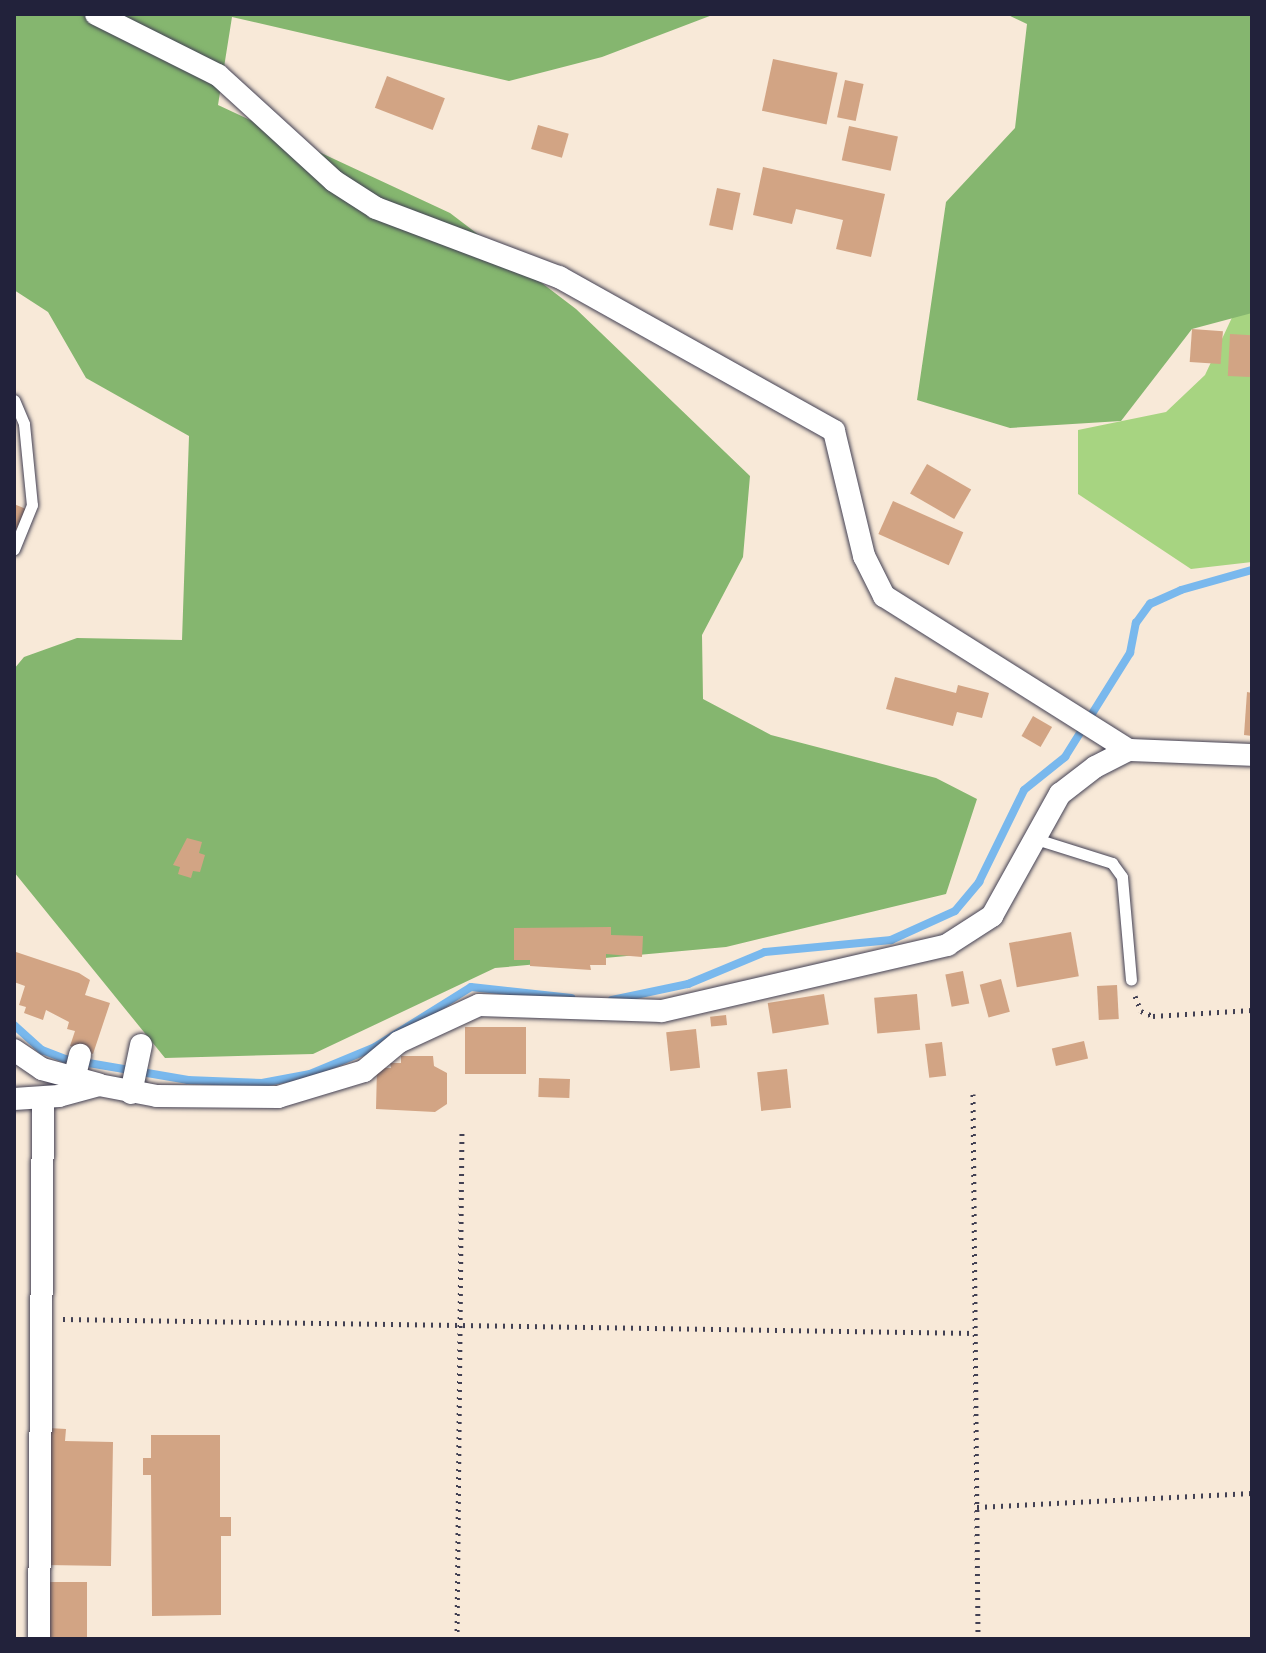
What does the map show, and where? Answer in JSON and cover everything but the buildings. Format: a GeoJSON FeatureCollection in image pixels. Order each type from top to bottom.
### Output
{"type":"FeatureCollection","features":[{"type":"Feature","properties":{"kind":"street"},"geometry":{"type":"LineString","coordinates":[[96,14],[218,75],[334,181],[376,208],[559,277],[834,431],[864,556],[884,596],[1129,750]]}},
{"type":"Feature","properties":{"kind":"street"},"geometry":{"type":"LineString","coordinates":[[14,1050],[42,1069],[131,1093],[278,1097],[364,1071],[399,1042],[479,1005],[662,1011],[947,945],[992,916],[1060,794],[1095,767],[1129,750],[1252,755]]}},
{"type":"Feature","properties":{"kind":"street"},"geometry":{"type":"LineString","coordinates":[[131,1093],[141,1045]]}},
{"type":"Feature","properties":{"kind":"street"},"geometry":{"type":"LineString","coordinates":[[74,1079],[80,1055]]}},
{"type":"Feature","properties":{"kind":"street"},"geometry":{"type":"LineString","coordinates":[[14,1099],[43,1099],[99,1085]]}},
{"type":"Feature","properties":{"kind":"street"},"geometry":{"type":"LineString","coordinates":[[39,1639],[43,1099]]}},
{"type":"Feature","properties":{"kind":"lane"},"geometry":{"type":"LineString","coordinates":[[14,400],[24,424],[32,514],[14,549]]}},
{"type":"Feature","properties":{"kind":"lane"},"geometry":{"type":"LineString","coordinates":[[1036,839],[1112,863],[1122,877],[1131,980]]}},
{"type":"Feature","properties":{"kind":"path"},"geometry":{"type":"LineString","coordinates":[[1131,980],[1141,1011],[1153,1016],[1252,1010]]}},
{"type":"Feature","properties":{"kind":"path"},"geometry":{"type":"LineString","coordinates":[[973,1094],[978,1639]]}},
{"type":"Feature","properties":{"kind":"path"},"geometry":{"type":"LineString","coordinates":[[457,1639],[462,1129]]}},
{"type":"Feature","properties":{"kind":"path"},"geometry":{"type":"LineString","coordinates":[[40,1319],[975,1333]]}},
{"type":"Feature","properties":{"kind":"path"},"geometry":{"type":"LineString","coordinates":[[977,1507],[1252,1493]]}},
{"type":"Feature","properties":{"kind":"green space"},"geometry":{"type":"Polygon","coordinates":[[[14,14],[715,14],[602,57],[509,81],[232,17],[218,105],[450,213],[576,309],[750,476],[743,557],[702,635],[703,699],[771,735],[936,778],[977,799],[946,894],[726,947],[495,968],[313,1054],[165,1058],[14,872],[14,669],[24,657],[77,638],[182,640],[189,436],[86,378],[48,312],[14,290],[14,14]]]}},
{"type":"Feature","properties":{"kind":"green space"},"geometry":{"type":"Polygon","coordinates":[[[1006,14],[1252,14],[1252,313],[1192,329],[1121,421],[1010,428],[917,400],[946,202],[1015,128],[1027,24],[1006,14]]]}},
{"type":"Feature","properties":{"kind":"green space"},"geometry":{"type":"Polygon","coordinates":[[[1252,308],[1252,562],[1191,569],[1078,494],[1078,430],[1166,412],[1205,375],[1236,309],[1252,308]]]}},
{"type":"Feature","properties":{"kind":"waterway"},"geometry":{"type":"LineString","coordinates":[[612,1000],[688,984],[765,952],[891,940],[955,911],[979,882],[1024,790],[1065,757],[1130,653],[1136,623],[1150,604],[1181,590],[1252,570]]}},
{"type":"Feature","properties":{"kind":"waterway"},"geometry":{"type":"LineString","coordinates":[[14,1025],[42,1050],[65,1059],[188,1080],[262,1083],[310,1074],[375,1047],[471,987],[571,998]]}}]}
